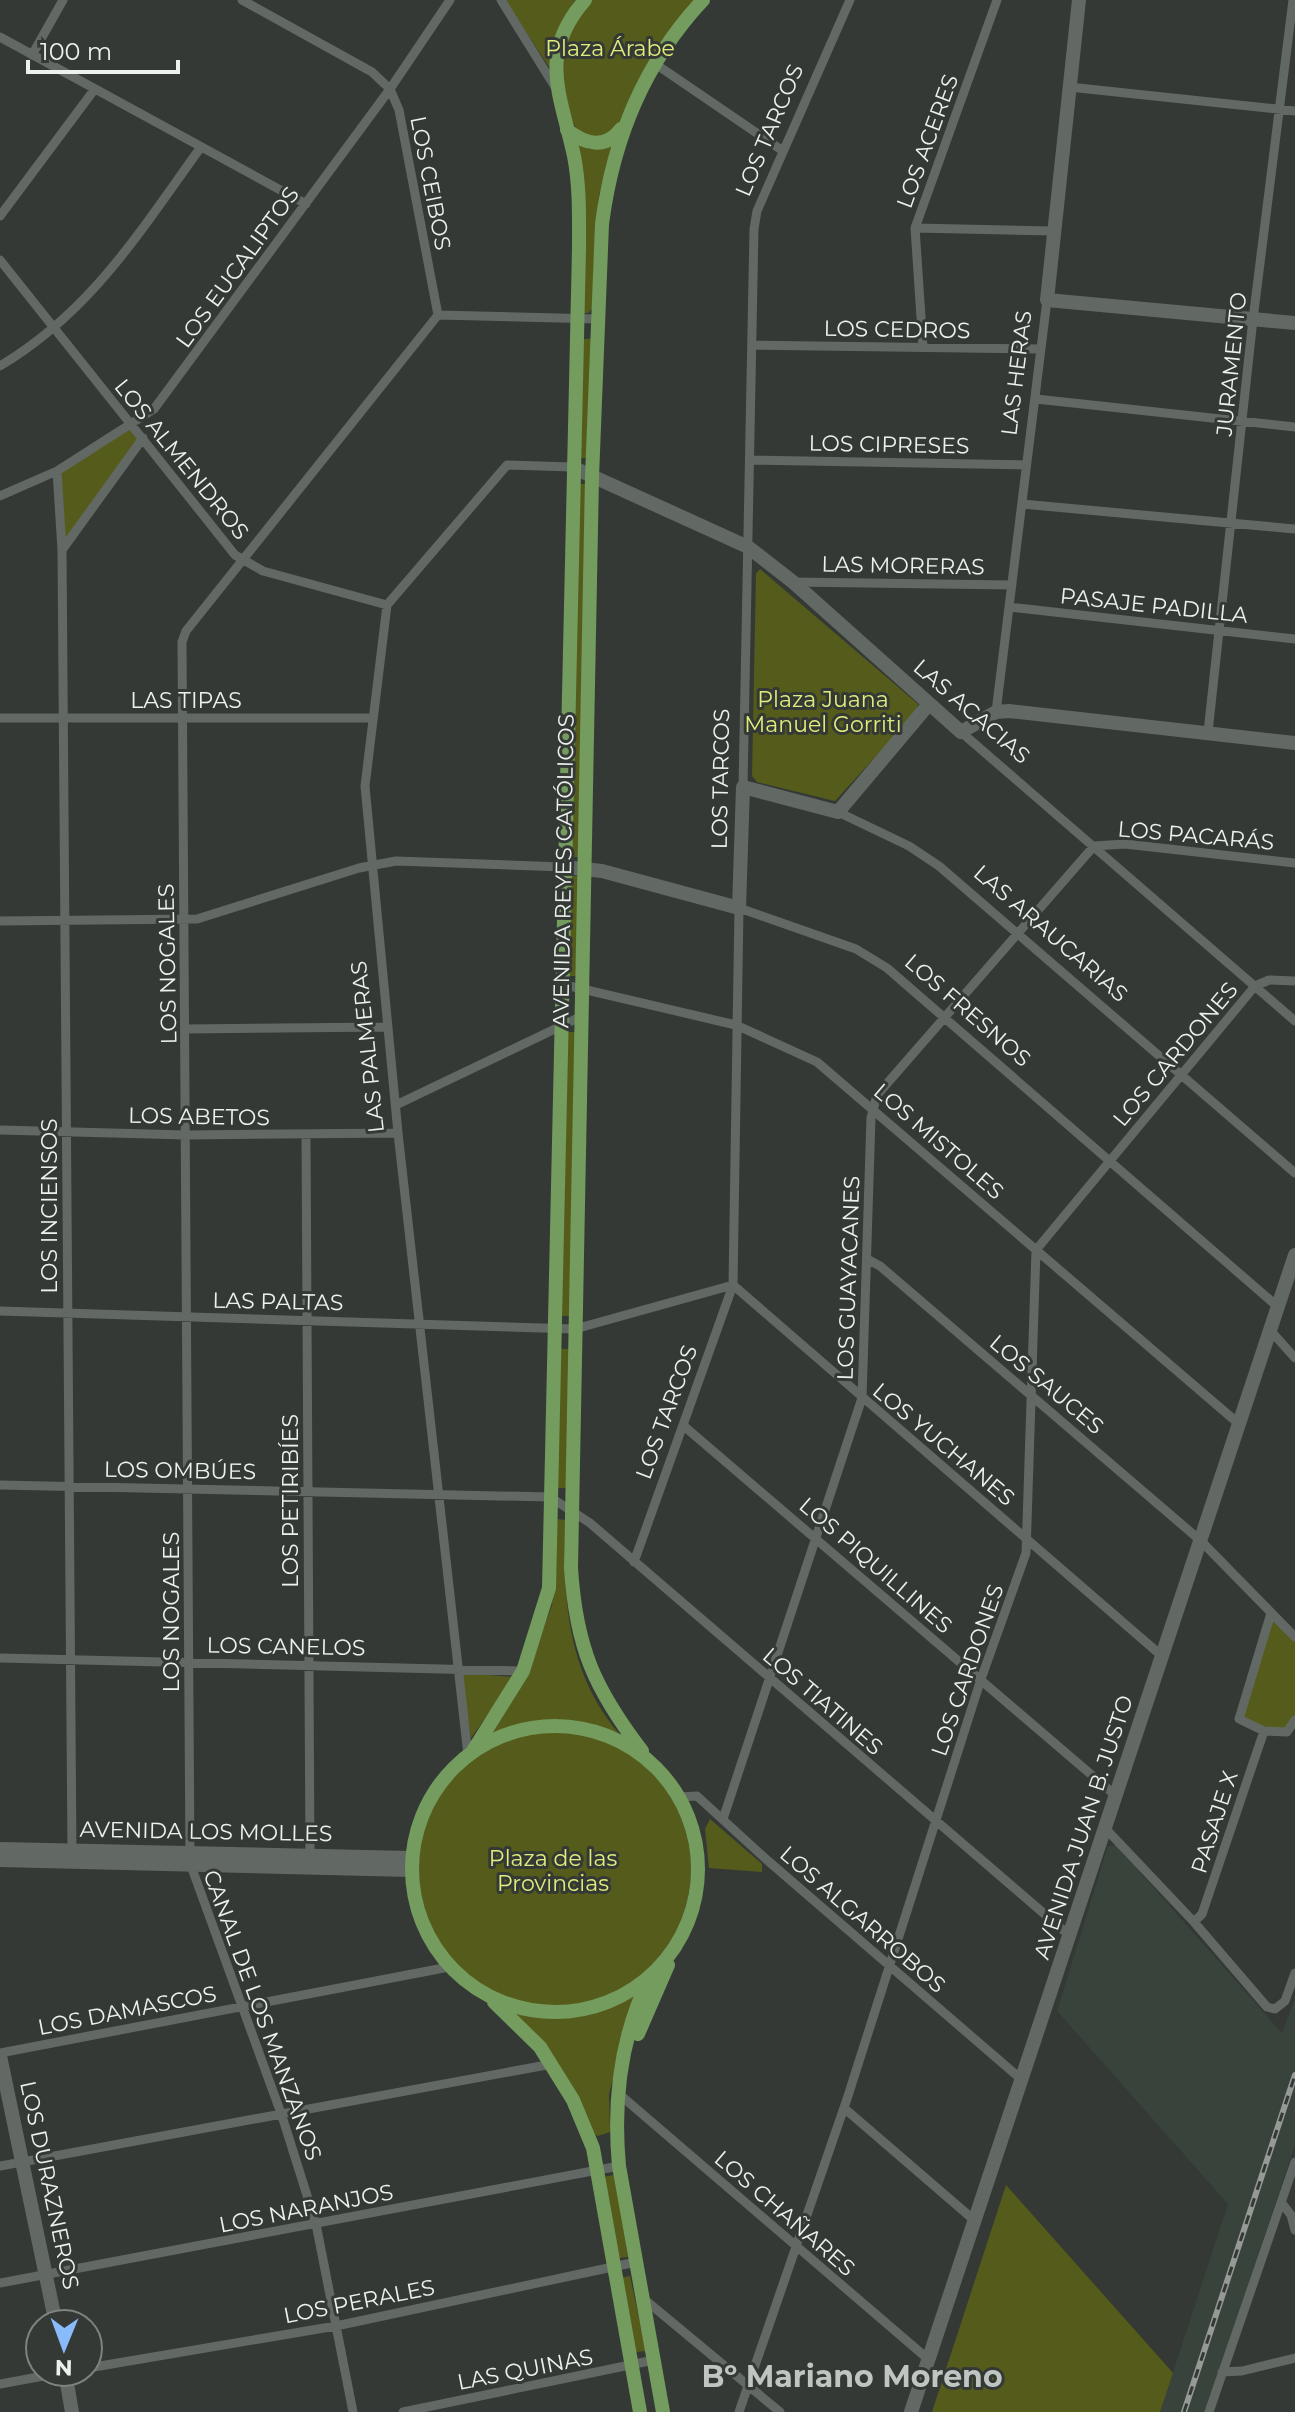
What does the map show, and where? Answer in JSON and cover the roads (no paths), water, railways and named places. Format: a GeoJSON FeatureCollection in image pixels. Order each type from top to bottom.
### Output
{"type":"FeatureCollection","features":[{"type":"Feature","properties":{"kind":"main road","name":"AVENIDA REYES CATÓLICOS"},"geometry":{"type":"LineString","coordinates":[[471,1753],[523,1671],[549,1588],[579,201],[567,130],[555,87],[556,58],[564,32],[585,0]]}},
{"type":"Feature","properties":{"kind":"main road","name":"AVENIDA REYES CATÓLICOS"},"geometry":{"type":"LineString","coordinates":[[642,1751],[607,1705],[585,1651],[573,1600],[571,1508],[592,477],[602,224],[623,127],[654,63],[702,0]]}},
{"type":"Feature","properties":{"kind":"main road"},"geometry":{"type":"LineString","coordinates":[[567,130],[579,139],[596,144],[611,140],[623,127]]}},
{"type":"Feature","properties":{"kind":"main road"},"geometry":{"type":"LineString","coordinates":[[619,2094],[641,2021],[691,1920],[698,1892],[696,1851],[680,1797],[670,1780],[642,1751],[607,1735],[558,1727],[518,1731],[471,1753],[437,1789],[426,1809],[410,1864],[421,1918],[449,1967],[526,2031],[552,2064],[573,2100],[593,2148],[640,2412]]}},
{"type":"Feature","properties":{"kind":"main road"},"geometry":{"type":"LineString","coordinates":[[484,1994],[537,2010],[565,2010],[612,1998],[650,1977],[673,1954]]}},
{"type":"Feature","properties":{"kind":"main road"},"geometry":{"type":"LineString","coordinates":[[650,1977],[632,2020],[617,2083],[619,2166],[663,2412]]}},
{"type":"Feature","properties":{"kind":"street"},"geometry":{"type":"LineString","coordinates":[[32,55],[63,0]]}},
{"type":"Feature","properties":{"kind":"street"},"geometry":{"type":"LineString","coordinates":[[242,0],[372,72],[390,89]]}},
{"type":"Feature","properties":{"kind":"street","name":"LOS EUCALIPTOS"},"geometry":{"type":"LineString","coordinates":[[0,496],[57,471],[133,425],[164,398],[390,89],[450,0]]}},
{"type":"Feature","properties":{"kind":"street"},"geometry":{"type":"LineString","coordinates":[[501,0],[555,87]]}},
{"type":"Feature","properties":{"kind":"street","name":"LOS TARCOS"},"geometry":{"type":"LineString","coordinates":[[634,1562],[685,1427],[733,1285],[736,1025],[756,220],[850,0]]}},
{"type":"Feature","properties":{"kind":"street","name":"LOS ACERES"},"geometry":{"type":"LineString","coordinates":[[923,347],[915,228],[997,0]]}},
{"type":"Feature","properties":{"kind":"street","name":"LAS HERAS"},"geometry":{"type":"LineString","coordinates":[[996,712],[1036,399],[1079,0]]}},
{"type":"Feature","properties":{"kind":"street","name":"JURAMENTO"},"geometry":{"type":"LineString","coordinates":[[1208,732],[1253,319],[1282,110],[1293,0]]}},
{"type":"Feature","properties":{"kind":"street"},"geometry":{"type":"LineString","coordinates":[[0,37],[306,204]]}},
{"type":"Feature","properties":{"kind":"street"},"geometry":{"type":"LineString","coordinates":[[654,63],[783,151]]}},
{"type":"Feature","properties":{"kind":"street"},"geometry":{"type":"LineString","coordinates":[[1069,87],[1295,111]]}},
{"type":"Feature","properties":{"kind":"street","name":"LOS CEIBOS"},"geometry":{"type":"LineString","coordinates":[[390,89],[399,110],[438,315]]}},
{"type":"Feature","properties":{"kind":"street"},"geometry":{"type":"LineString","coordinates":[[0,216],[94,90]]}},
{"type":"Feature","properties":{"kind":"street"},"geometry":{"type":"LineString","coordinates":[[0,366],[55,329],[107,277],[201,147]]}},
{"type":"Feature","properties":{"kind":"street"},"geometry":{"type":"LineString","coordinates":[[915,228],[1053,231]]}},
{"type":"Feature","properties":{"kind":"street","name":"LOS ALMENDROS"},"geometry":{"type":"LineString","coordinates":[[0,260],[241,560],[263,571],[387,605]]}},
{"type":"Feature","properties":{"kind":"street"},"geometry":{"type":"LineString","coordinates":[[1047,300],[1295,323]]}},
{"type":"Feature","properties":{"kind":"street"},"geometry":{"type":"LineString","coordinates":[[438,315],[598,319]]}},
{"type":"Feature","properties":{"kind":"street","name":"LOS NOGALES"},"geometry":{"type":"LineString","coordinates":[[190,1858],[183,637],[438,315]]}},
{"type":"Feature","properties":{"kind":"street","name":"LOS CEDROS"},"geometry":{"type":"LineString","coordinates":[[752,345],[1041,349]]}},
{"type":"Feature","properties":{"kind":"street"},"geometry":{"type":"LineString","coordinates":[[1036,399],[1295,427]]}},
{"type":"Feature","properties":{"kind":"street"},"geometry":{"type":"LineString","coordinates":[[62,550],[143,438]]}},
{"type":"Feature","properties":{"kind":"street","name":"LOS CIPRESES"},"geometry":{"type":"LineString","coordinates":[[751,460],[1026,465]]}},
{"type":"Feature","properties":{"kind":"street"},"geometry":{"type":"LineString","coordinates":[[387,605],[507,465],[572,467],[592,477]]}},
{"type":"Feature","properties":{"kind":"street","name":"LOS INCIENSOS"},"geometry":{"type":"LineString","coordinates":[[57,471],[62,550],[72,1856]]}},
{"type":"Feature","properties":{"kind":"street","name":"LAS ACACIAS"},"geometry":{"type":"LineString","coordinates":[[592,477],[748,547],[793,582],[1295,1021]]}},
{"type":"Feature","properties":{"kind":"street"},"geometry":{"type":"LineString","coordinates":[[1022,504],[1295,529]]}},
{"type":"Feature","properties":{"kind":"street","name":"LAS MORERAS"},"geometry":{"type":"LineString","coordinates":[[793,582],[1012,585]]}},
{"type":"Feature","properties":{"kind":"street","name":"LAS PALMERAS"},"geometry":{"type":"LineString","coordinates":[[387,605],[365,786],[398,1133],[456,1668],[471,1753]]}},
{"type":"Feature","properties":{"kind":"street","name":"PASAJE PADILLA"},"geometry":{"type":"LineString","coordinates":[[1009,607],[1295,639]]}},
{"type":"Feature","properties":{"kind":"street"},"geometry":{"type":"LineString","coordinates":[[838,812],[929,704]]}},
{"type":"Feature","properties":{"kind":"street"},"geometry":{"type":"LineString","coordinates":[[961,732],[996,712],[1295,743]]}},
{"type":"Feature","properties":{"kind":"street","name":"LAS TIPAS"},"geometry":{"type":"LineString","coordinates":[[0,718],[373,718]]}},
{"type":"Feature","properties":{"kind":"street","name":"LAS ARAUCARIAS"},"geometry":{"type":"LineString","coordinates":[[743,787],[838,812],[925,856],[1295,1173]]}},
{"type":"Feature","properties":{"kind":"street","name":"LOS PACARÁS"},"geometry":{"type":"LineString","coordinates":[[1094,846],[1125,844],[1295,863]]}},
{"type":"Feature","properties":{"kind":"street"},"geometry":{"type":"LineString","coordinates":[[873,1106],[877,1095],[1094,846]]}},
{"type":"Feature","properties":{"kind":"street"},"geometry":{"type":"LineString","coordinates":[[0,921],[184,920],[219,914],[371,865],[412,861],[564,867]]}},
{"type":"Feature","properties":{"kind":"street","name":"LOS FRESNOS"},"geometry":{"type":"LineString","coordinates":[[564,867],[586,869],[739,908],[856,949],[887,968],[1278,1307]]}},
{"type":"Feature","properties":{"kind":"street"},"geometry":{"type":"LineString","coordinates":[[1255,986],[1269,980],[1295,981]]}},
{"type":"Feature","properties":{"kind":"street","name":"LOS MISTOLES"},"geometry":{"type":"LineString","coordinates":[[561,984],[736,1025],[805,1054],[873,1106],[1239,1424]]}},
{"type":"Feature","properties":{"kind":"street","name":"LOS CARDONES"},"geometry":{"type":"LineString","coordinates":[[739,2412],[844,2108],[1028,1540],[1036,1250],[1255,986]]}},
{"type":"Feature","properties":{"kind":"street"},"geometry":{"type":"LineString","coordinates":[[396,1105],[582,1016]]}},
{"type":"Feature","properties":{"kind":"street"},"geometry":{"type":"LineString","coordinates":[[185,1029],[388,1027]]}},
{"type":"Feature","properties":{"kind":"street","name":"LOS GUAYACANES"},"geometry":{"type":"LineString","coordinates":[[723,1819],[772,1680],[862,1398],[873,1106]]}},
{"type":"Feature","properties":{"kind":"street","name":"LOS ABETOS"},"geometry":{"type":"LineString","coordinates":[[0,1130],[186,1135],[398,1133]]}},
{"type":"Feature","properties":{"kind":"street","name":"LOS PETIRIBÍES"},"geometry":{"type":"LineString","coordinates":[[306,1135],[310,1861]]}},
{"type":"Feature","properties":{"kind":"street","name":"AVENIDA JUAN B. JUSTO"},"geometry":{"type":"LineString","coordinates":[[911,2412],[1295,1255]]}},
{"type":"Feature","properties":{"kind":"street","name":"LOS SAUCES"},"geometry":{"type":"LineString","coordinates":[[867,1259],[880,1266],[1032,1394],[1201,1541],[1294,1633]]}},
{"type":"Feature","properties":{"kind":"street"},"geometry":{"type":"LineString","coordinates":[[555,1328],[575,1329],[733,1285]]}},
{"type":"Feature","properties":{"kind":"street","name":"LOS YUCHANES"},"geometry":{"type":"LineString","coordinates":[[733,1285],[1163,1657]]}},
{"type":"Feature","properties":{"kind":"street","name":"LAS PALTAS"},"geometry":{"type":"LineString","coordinates":[[0,1311],[555,1328]]}},
{"type":"Feature","properties":{"kind":"street"},"geometry":{"type":"LineString","coordinates":[[1270,1330],[1295,1358]]}},
{"type":"Feature","properties":{"kind":"street","name":"LOS PIQUILLINES"},"geometry":{"type":"LineString","coordinates":[[685,1427],[1115,1795]]}},
{"type":"Feature","properties":{"kind":"street","name":"LOS OMBÚES"},"geometry":{"type":"LineString","coordinates":[[0,1485],[550,1497]]}},
{"type":"Feature","properties":{"kind":"street","name":"LOS TIATINES"},"geometry":{"type":"LineString","coordinates":[[550,1497],[571,1508],[1070,1936]]}},
{"type":"Feature","properties":{"kind":"street"},"geometry":{"type":"LineString","coordinates":[[1271,1613],[1238,1712],[1241,1723],[1264,1731],[1287,1732],[1295,1720]]}},
{"type":"Feature","properties":{"kind":"street","name":"LOS CANELOS"},"geometry":{"type":"LineString","coordinates":[[0,1658],[523,1671]]}},
{"type":"Feature","properties":{"kind":"street","name":"PASAJE X"},"geometry":{"type":"LineString","coordinates":[[1194,1922],[1202,1914],[1264,1731]]}},
{"type":"Feature","properties":{"kind":"street","name":"LOS ALGARROBOS"},"geometry":{"type":"LineString","coordinates":[[680,1797],[697,1796],[1022,2080]]}},
{"type":"Feature","properties":{"kind":"street"},"geometry":{"type":"LineString","coordinates":[[1105,1828],[1194,1922],[1267,2007],[1275,2009],[1287,1997],[1295,1973]]}},
{"type":"Feature","properties":{"kind":"street","name":"AVENIDA LOS MOLLES"},"geometry":{"type":"LineString","coordinates":[[0,1849],[72,1856]]}},
{"type":"Feature","properties":{"kind":"street","name":"AVENIDA LOS MOLLES"},"geometry":{"type":"LineString","coordinates":[[0,1860],[72,1856],[410,1864]]}},
{"type":"Feature","properties":{"kind":"street","name":"CANAL DE LOS MANZANOS"},"geometry":{"type":"LineString","coordinates":[[190,1858],[282,2116],[316,2224],[353,2412]]}},
{"type":"Feature","properties":{"kind":"street","name":"LOS DAMASCOS"},"geometry":{"type":"LineString","coordinates":[[0,2054],[449,1967]]}},
{"type":"Feature","properties":{"kind":"street","name":"LOS DURAZNEROS"},"geometry":{"type":"LineString","coordinates":[[0,2054],[53,2308]]}},
{"type":"Feature","properties":{"kind":"street"},"geometry":{"type":"LineString","coordinates":[[0,2166],[552,2064]]}},
{"type":"Feature","properties":{"kind":"street","name":"LOS CHAÑARES"},"geometry":{"type":"LineString","coordinates":[[619,2094],[928,2359]]}},
{"type":"Feature","properties":{"kind":"street"},"geometry":{"type":"LineString","coordinates":[[844,2108],[974,2220]]}},
{"type":"Feature","properties":{"kind":"street"},"geometry":{"type":"LineString","coordinates":[[1209,2412],[1295,2162]]}},
{"type":"Feature","properties":{"kind":"street","name":"LOS NARANJOS"},"geometry":{"type":"LineString","coordinates":[[0,2283],[619,2166]]}},
{"type":"Feature","properties":{"kind":"street"},"geometry":{"type":"LineString","coordinates":[[1281,2202],[1291,2215],[1295,2230]]}},
{"type":"Feature","properties":{"kind":"street","name":"LOS PERALES"},"geometry":{"type":"LineString","coordinates":[[104,2365],[336,2326],[636,2262]]}},
{"type":"Feature","properties":{"kind":"street"},"geometry":{"type":"LineString","coordinates":[[641,2297],[780,2412]]}},
{"type":"Feature","properties":{"kind":"street"},"geometry":{"type":"LineString","coordinates":[[1222,2372],[1242,2371],[1295,2358]]}},
{"type":"Feature","properties":{"kind":"street","name":"LAS QUINAS"},"geometry":{"type":"LineString","coordinates":[[403,2412],[654,2360]]}},
{"type":"Feature","properties":{"kind":"street"},"geometry":{"type":"LineString","coordinates":[[0,2384],[24,2380]]}},
{"type":"Feature","properties":{"kind":"street"},"geometry":{"type":"LineString","coordinates":[[68,2388],[72,2412]]}},
{"type":"Feature","properties":{"kind":"railway"},"geometry":{"type":"LineString","coordinates":[[1184,2412],[1295,2075]]}},
{"type":"Feature","properties":{"kind":"district","name":"Bº Mariano Moreno"},"geometry":{"type":"Point","coordinates":[852,2377]}},
{"type":"Feature","properties":{"kind":"park label","name":"Plaza Árabe"},"geometry":{"type":"Point","coordinates":[610,48]}},
{"type":"Feature","properties":{"kind":"park label","name":"Plaza Juana Manuel Gorriti"},"geometry":{"type":"Point","coordinates":[823,712]}},
{"type":"Feature","properties":{"kind":"park label","name":"Plaza de las Provincias"},"geometry":{"type":"Point","coordinates":[553,1870]}}]}
